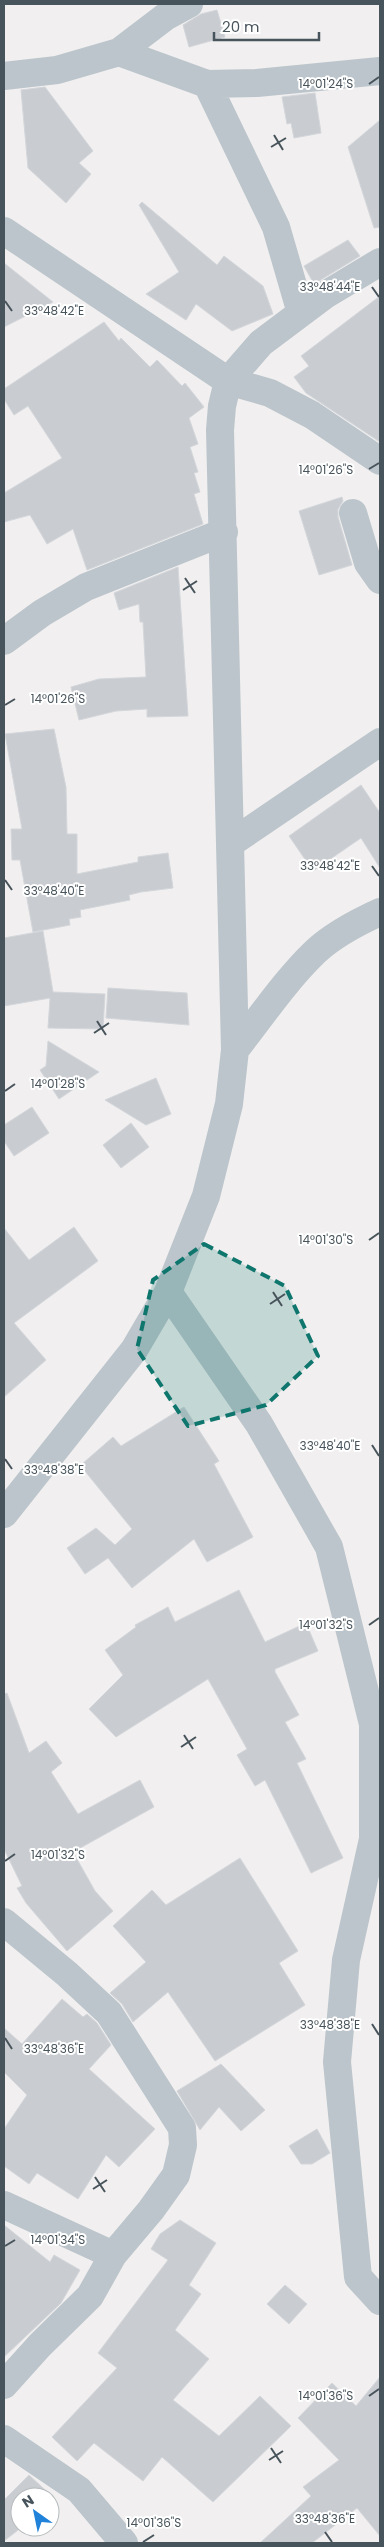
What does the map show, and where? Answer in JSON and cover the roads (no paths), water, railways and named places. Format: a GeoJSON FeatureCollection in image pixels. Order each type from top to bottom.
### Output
{"type":"FeatureCollection","features":[{"type":"Feature","properties":{"kind":"street"},"geometry":{"type":"LineString","coordinates":[[4,76],[57,70],[120,52],[165,17],[189,4]]}},
{"type":"Feature","properties":{"kind":"street"},"geometry":{"type":"LineString","coordinates":[[120,52],[207,84],[257,84],[380,71]]}},
{"type":"Feature","properties":{"kind":"street"},"geometry":{"type":"LineString","coordinates":[[207,84],[276,227],[301,313]]}},
{"type":"Feature","properties":{"kind":"street"},"geometry":{"type":"LineString","coordinates":[[4,231],[228,381],[270,393],[312,415],[380,461]]}},
{"type":"Feature","properties":{"kind":"street"},"geometry":{"type":"LineString","coordinates":[[4,1514],[134,1350],[168,1292],[206,1196],[229,1104],[236,1050],[220,430],[222,406],[228,381],[262,343],[325,295],[380,262]]}},
{"type":"Feature","properties":{"kind":"street"},"geometry":{"type":"LineString","coordinates":[[353,513],[368,563],[380,580]]}},
{"type":"Feature","properties":{"kind":"street"},"geometry":{"type":"LineString","coordinates":[[4,642],[42,613],[86,587],[224,532]]}},
{"type":"Feature","properties":{"kind":"street"},"geometry":{"type":"LineString","coordinates":[[231,843],[380,742]]}},
{"type":"Feature","properties":{"kind":"street"},"geometry":{"type":"LineString","coordinates":[[236,1050],[289,980],[316,951],[356,923],[380,912]]}},
{"type":"Feature","properties":{"kind":"street"},"geometry":{"type":"LineString","coordinates":[[168,1292],[259,1424],[329,1547],[373,1724],[376,1839],[346,1960],[337,2062],[358,2277],[380,2301]]}},
{"type":"Feature","properties":{"kind":"street"},"geometry":{"type":"LineString","coordinates":[[4,1922],[67,1974],[109,2012],[182,2128],[183,2145],[176,2175],[151,2210],[113,2255],[90,2296],[40,2345],[4,2385]]}},
{"type":"Feature","properties":{"kind":"street"},"geometry":{"type":"LineString","coordinates":[[4,2205],[113,2255]]}},
{"type":"Feature","properties":{"kind":"street"},"geometry":{"type":"LineString","coordinates":[[4,2439],[79,2490],[124,2543]]}}]}
